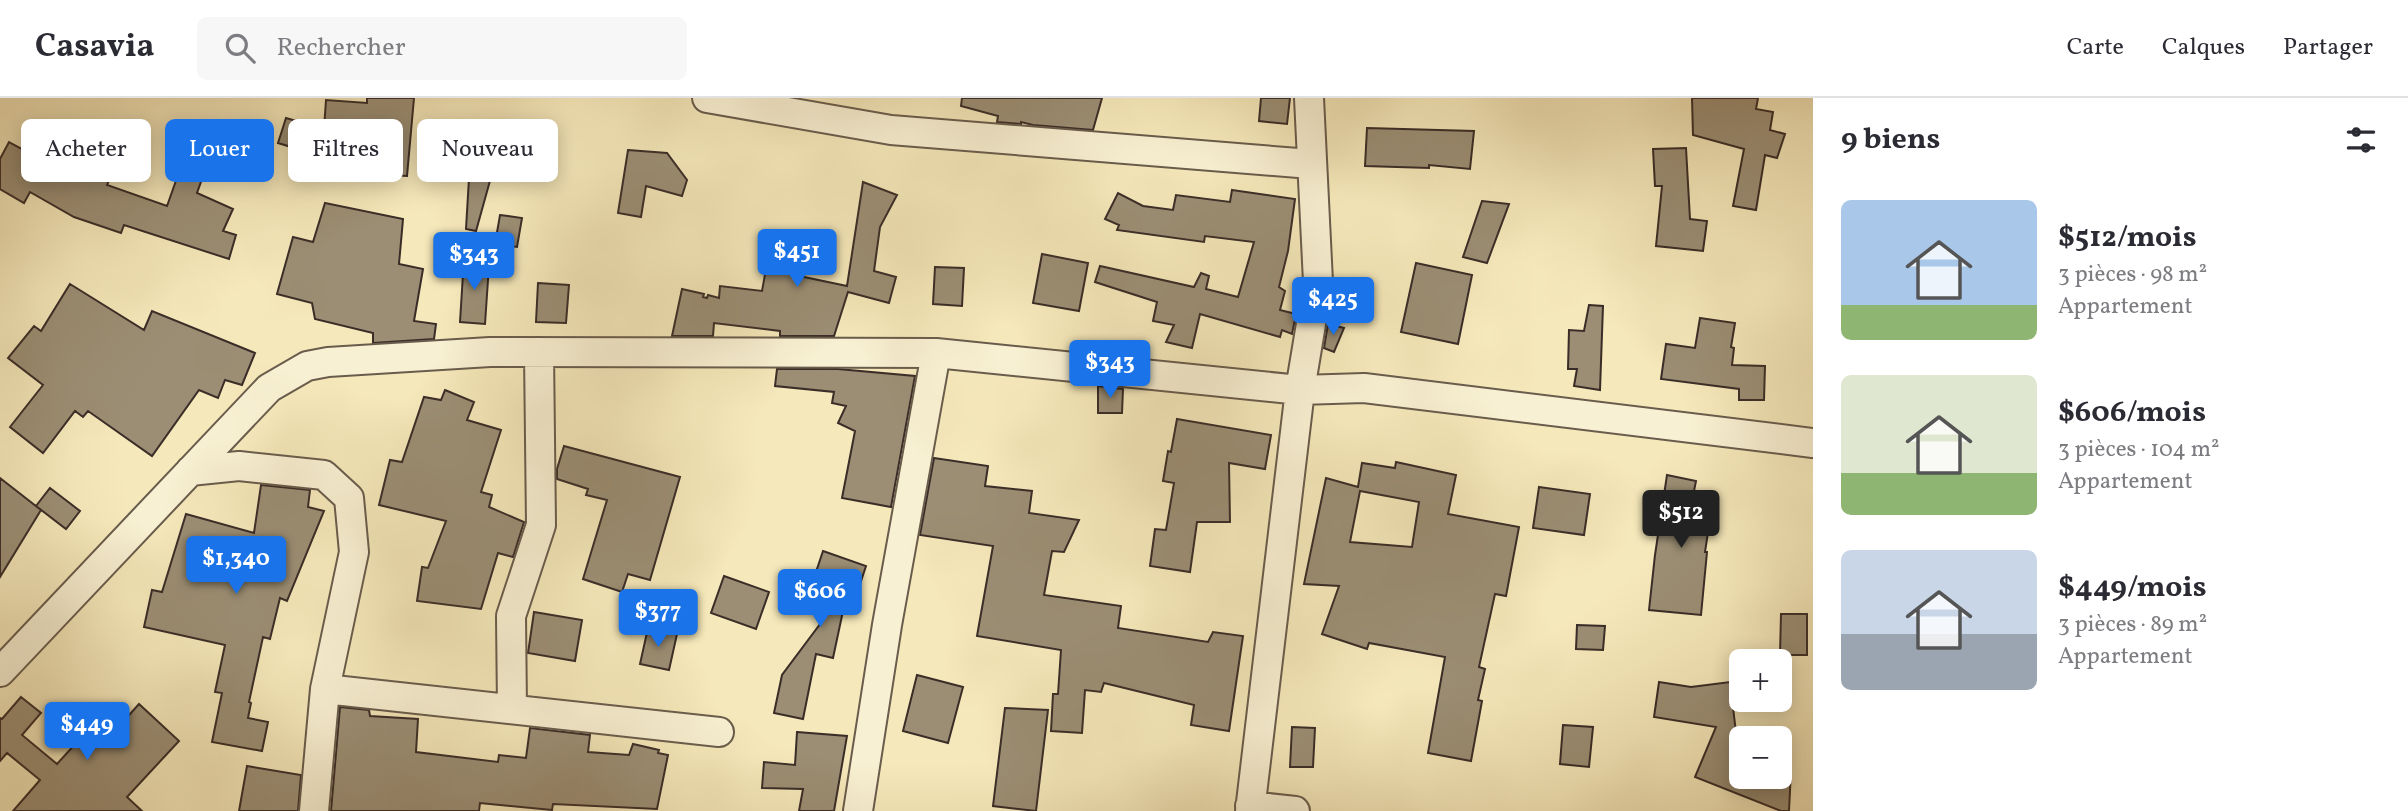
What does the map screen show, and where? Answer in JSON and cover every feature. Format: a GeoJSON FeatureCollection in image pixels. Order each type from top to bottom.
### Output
{"type":"FeatureCollection","features":[{"type":"Feature","properties":{"kind":"street"},"geometry":{"type":"LineString","coordinates":[[707,98],[891,130],[1311,164]]}},
{"type":"Feature","properties":{"kind":"street"},"geometry":{"type":"LineString","coordinates":[[1295,811],[1250,808],[1300,390],[1318,282],[1309,98]]}},
{"type":"Feature","properties":{"kind":"street"},"geometry":{"type":"LineString","coordinates":[[0,672],[269,388],[307,366],[328,362],[490,352],[936,353],[1300,390],[1364,388],[1813,443]]}},
{"type":"Feature","properties":{"kind":"street"},"geometry":{"type":"LineString","coordinates":[[512,709],[511,616],[541,525],[539,352]]}},
{"type":"Feature","properties":{"kind":"street"},"geometry":{"type":"LineString","coordinates":[[859,811],[887,625],[936,353]]}},
{"type":"Feature","properties":{"kind":"street"},"geometry":{"type":"LineString","coordinates":[[190,471],[239,467],[324,475],[349,498],[354,552],[325,689],[314,811]]}},
{"type":"Feature","properties":{"kind":"street"},"geometry":{"type":"LineString","coordinates":[[325,689],[719,732]]}},
{"type":"Feature","properties":{"kind":"building"},"geometry":{"type":"Polygon","coordinates":[[[367,98],[414,98],[407,176],[403,176],[403,119],[325,119],[326,100],[367,103],[367,98]]]}},
{"type":"Feature","properties":{"kind":"building"},"geometry":{"type":"Polygon","coordinates":[[[962,98],[1102,98],[1093,130],[997,122],[998,116],[961,106],[962,98]]]}},
{"type":"Feature","properties":{"kind":"building"},"geometry":{"type":"Polygon","coordinates":[[[1261,98],[1290,98],[1287,124],[1259,121],[1261,98]]]}},
{"type":"Feature","properties":{"kind":"building"},"geometry":{"type":"Polygon","coordinates":[[[1692,98],[1758,98],[1756,109],[1773,112],[1770,130],[1785,134],[1777,158],[1765,155],[1756,210],[1733,206],[1744,149],[1693,135],[1692,98]]]}},
{"type":"Feature","properties":{"kind":"building"},"geometry":{"type":"Polygon","coordinates":[[[286,118],[289,119],[288,146],[278,143],[286,118]]]}},
{"type":"Feature","properties":{"kind":"building"},"geometry":{"type":"Polygon","coordinates":[[[1367,128],[1474,131],[1470,169],[1429,165],[1429,168],[1365,166],[1367,128]]]}},
{"type":"Feature","properties":{"kind":"building"},"geometry":{"type":"Polygon","coordinates":[[[9,142],[21,149],[21,182],[108,182],[107,185],[167,206],[176,182],[201,182],[197,193],[233,209],[223,231],[236,235],[229,259],[124,225],[121,233],[74,217],[30,192],[24,203],[0,189],[0,159],[9,142]]]}},
{"type":"Feature","properties":{"kind":"building"},"geometry":{"type":"Polygon","coordinates":[[[1686,148],[1690,219],[1707,221],[1703,251],[1656,246],[1662,186],[1655,186],[1653,149],[1686,148]]]}},
{"type":"Feature","properties":{"kind":"building"},"geometry":{"type":"Polygon","coordinates":[[[628,150],[667,153],[687,180],[682,196],[646,186],[641,217],[618,213],[628,150]]]}},
{"type":"Feature","properties":{"kind":"building"},"geometry":{"type":"Polygon","coordinates":[[[469,182],[490,182],[476,231],[466,229],[469,182]]]}},
{"type":"Feature","properties":{"kind":"building"},"geometry":{"type":"Polygon","coordinates":[[[863,182],[897,195],[880,227],[874,271],[896,277],[889,303],[848,292],[834,336],[780,336],[780,331],[714,323],[713,336],[672,336],[682,289],[704,294],[703,297],[707,298],[708,295],[719,298],[720,286],[762,291],[766,269],[847,286],[863,182]]]}},
{"type":"Feature","properties":{"kind":"building"},"geometry":{"type":"Polygon","coordinates":[[[1232,190],[1295,199],[1288,251],[1279,287],[1285,291],[1280,310],[1296,314],[1292,334],[1282,330],[1280,337],[1200,314],[1192,348],[1166,342],[1174,325],[1153,321],[1157,302],[1095,282],[1100,266],[1194,287],[1201,273],[1209,276],[1206,289],[1238,297],[1254,242],[1205,236],[1204,242],[1117,230],[1119,225],[1105,219],[1118,193],[1143,206],[1173,210],[1176,195],[1230,202],[1232,190]]]}},
{"type":"Feature","properties":{"kind":"building"},"geometry":{"type":"Polygon","coordinates":[[[1482,201],[1509,204],[1487,263],[1463,257],[1482,201]]]}},
{"type":"Feature","properties":{"kind":"building"},"geometry":{"type":"Polygon","coordinates":[[[325,203],[403,219],[399,264],[423,269],[414,321],[436,324],[434,339],[373,343],[373,333],[315,319],[312,303],[277,294],[293,237],[313,242],[325,203]]]}},
{"type":"Feature","properties":{"kind":"building"},"geometry":{"type":"Polygon","coordinates":[[[500,215],[522,218],[517,247],[495,244],[500,215]]]}},
{"type":"Feature","properties":{"kind":"building"},"geometry":{"type":"Polygon","coordinates":[[[1042,254],[1088,263],[1079,311],[1033,303],[1042,254]]]}},
{"type":"Feature","properties":{"kind":"building"},"geometry":{"type":"Polygon","coordinates":[[[464,258],[489,265],[485,324],[460,322],[464,258]]]}},
{"type":"Feature","properties":{"kind":"building"},"geometry":{"type":"Polygon","coordinates":[[[1416,263],[1472,275],[1458,344],[1401,332],[1416,263]]]}},
{"type":"Feature","properties":{"kind":"building"},"geometry":{"type":"Polygon","coordinates":[[[935,267],[964,268],[962,306],[933,304],[935,267]]]}},
{"type":"Feature","properties":{"kind":"building"},"geometry":{"type":"Polygon","coordinates":[[[538,283],[569,285],[566,323],[536,322],[538,283]]]}},
{"type":"Feature","properties":{"kind":"building"},"geometry":{"type":"Polygon","coordinates":[[[70,284],[144,330],[152,311],[255,353],[242,385],[225,380],[218,398],[199,390],[152,456],[88,411],[83,417],[75,411],[43,453],[10,427],[43,385],[8,358],[34,326],[41,331],[70,284]]]}},
{"type":"Feature","properties":{"kind":"building"},"geometry":{"type":"Polygon","coordinates":[[[1589,305],[1603,306],[1600,390],[1574,386],[1577,369],[1568,369],[1569,330],[1584,331],[1589,305]]]}},
{"type":"Feature","properties":{"kind":"building"},"geometry":{"type":"Polygon","coordinates":[[[1700,318],[1735,323],[1731,347],[1734,348],[1732,365],[1765,366],[1764,400],[1739,400],[1739,389],[1661,379],[1666,344],[1695,348],[1700,318]]]}},
{"type":"Feature","properties":{"kind":"building"},"geometry":{"type":"Polygon","coordinates":[[[1328,324],[1344,328],[1334,352],[1324,348],[1328,324]]]}},
{"type":"Feature","properties":{"kind":"building"},"geometry":{"type":"Polygon","coordinates":[[[777,369],[838,369],[915,376],[891,507],[842,498],[855,431],[838,423],[846,406],[832,403],[834,392],[775,386],[777,369]]]}},
{"type":"Feature","properties":{"kind":"building"},"geometry":{"type":"Polygon","coordinates":[[[1098,386],[1123,389],[1122,413],[1098,413],[1098,386]]]}},
{"type":"Feature","properties":{"kind":"building"},"geometry":{"type":"Polygon","coordinates":[[[445,390],[474,402],[467,420],[501,430],[481,492],[492,495],[489,507],[524,522],[513,557],[498,553],[481,609],[417,601],[422,567],[428,568],[446,521],[379,505],[390,460],[402,462],[424,397],[441,400],[445,390]]]}},
{"type":"Feature","properties":{"kind":"building"},"geometry":{"type":"Polygon","coordinates":[[[1177,419],[1271,435],[1265,469],[1229,463],[1230,522],[1197,522],[1190,572],[1150,566],[1155,529],[1166,530],[1174,483],[1163,481],[1177,419]]]}},
{"type":"Feature","properties":{"kind":"building"},"geometry":{"type":"Polygon","coordinates":[[[564,446],[680,477],[650,580],[628,574],[622,592],[583,579],[607,500],[586,495],[588,489],[557,479],[564,446]]]}},
{"type":"Feature","properties":{"kind":"building"},"geometry":{"type":"Polygon","coordinates":[[[934,458],[988,466],[985,486],[1032,491],[1029,513],[1079,520],[1064,552],[1052,551],[1044,595],[1121,606],[1118,628],[1208,642],[1213,632],[1243,636],[1229,731],[1191,725],[1194,705],[1104,683],[1101,692],[1085,690],[1082,733],[1051,731],[1053,694],[1058,694],[1061,650],[977,636],[993,546],[920,535],[934,458]]]}},
{"type":"Feature","properties":{"kind":"building"},"geometry":{"type":"Polygon","coordinates":[[[1396,462],[1456,475],[1448,514],[1519,527],[1506,596],[1495,594],[1479,667],[1485,669],[1478,700],[1482,701],[1471,761],[1428,753],[1445,657],[1369,643],[1367,649],[1322,634],[1339,586],[1304,584],[1326,478],[1358,487],[1362,463],[1395,468],[1396,462]],[[1360,491],[1350,542],[1412,547],[1419,502],[1360,491]]]}},
{"type":"Feature","properties":{"kind":"building"},"geometry":{"type":"Polygon","coordinates":[[[1667,475],[1696,481],[1693,496],[1713,499],[1705,552],[1701,615],[1649,610],[1667,475]]]}},
{"type":"Feature","properties":{"kind":"building"},"geometry":{"type":"Polygon","coordinates":[[[0,478],[41,510],[0,577],[0,478]]]}},
{"type":"Feature","properties":{"kind":"building"},"geometry":{"type":"Polygon","coordinates":[[[261,485],[310,490],[308,507],[324,511],[287,601],[280,598],[270,639],[263,637],[248,718],[268,722],[262,751],[212,742],[222,693],[215,692],[225,645],[144,627],[152,590],[162,592],[186,514],[254,533],[261,485]]]}},
{"type":"Feature","properties":{"kind":"building"},"geometry":{"type":"Polygon","coordinates":[[[1539,487],[1590,494],[1584,535],[1533,528],[1539,487]]]}},
{"type":"Feature","properties":{"kind":"building"},"geometry":{"type":"Polygon","coordinates":[[[50,488],[80,511],[66,529],[36,506],[50,488]]]}},
{"type":"Feature","properties":{"kind":"building"},"geometry":{"type":"Polygon","coordinates":[[[823,551],[866,566],[850,614],[843,611],[833,658],[816,654],[803,719],[774,713],[782,675],[832,608],[807,599],[823,551]]]}},
{"type":"Feature","properties":{"kind":"building"},"geometry":{"type":"Polygon","coordinates":[[[724,576],[769,592],[756,629],[711,613],[724,576]]]}},
{"type":"Feature","properties":{"kind":"building"},"geometry":{"type":"Polygon","coordinates":[[[534,612],[582,620],[575,661],[528,653],[534,612]]]}},
{"type":"Feature","properties":{"kind":"building"},"geometry":{"type":"Polygon","coordinates":[[[1781,614],[1807,614],[1807,655],[1792,655],[1792,649],[1780,649],[1781,614]]]}},
{"type":"Feature","properties":{"kind":"building"},"geometry":{"type":"Polygon","coordinates":[[[1577,625],[1605,626],[1603,650],[1576,649],[1577,625]]]}},
{"type":"Feature","properties":{"kind":"building"},"geometry":{"type":"Polygon","coordinates":[[[648,628],[677,634],[669,670],[640,664],[648,628]]]}},
{"type":"Feature","properties":{"kind":"building"},"geometry":{"type":"Polygon","coordinates":[[[917,675],[963,687],[948,743],[903,731],[917,675]]]}},
{"type":"Feature","properties":{"kind":"building"},"geometry":{"type":"Polygon","coordinates":[[[1659,682],[1691,687],[1729,682],[1729,712],[1734,712],[1735,726],[1729,726],[1729,789],[1790,789],[1789,811],[1781,811],[1695,777],[1716,727],[1654,717],[1659,682]]]}},
{"type":"Feature","properties":{"kind":"building"},"geometry":{"type":"Polygon","coordinates":[[[21,697],[41,713],[22,735],[57,764],[97,720],[113,733],[139,704],[179,741],[127,797],[142,811],[13,811],[40,780],[7,753],[0,761],[0,718],[2,719],[21,697]]]}},
{"type":"Feature","properties":{"kind":"building"},"geometry":{"type":"Polygon","coordinates":[[[340,707],[369,710],[370,716],[418,719],[416,752],[498,762],[499,755],[526,758],[530,728],[590,735],[588,752],[629,755],[633,744],[659,750],[658,753],[668,755],[657,809],[553,804],[552,810],[480,803],[479,811],[331,811],[340,707]]]}},
{"type":"Feature","properties":{"kind":"building"},"geometry":{"type":"Polygon","coordinates":[[[1005,708],[1048,710],[1036,811],[993,806],[1005,708]]]}},
{"type":"Feature","properties":{"kind":"building"},"geometry":{"type":"Polygon","coordinates":[[[1563,725],[1593,727],[1589,767],[1560,764],[1563,725]]]}},
{"type":"Feature","properties":{"kind":"building"},"geometry":{"type":"Polygon","coordinates":[[[1292,727],[1315,728],[1313,767],[1290,767],[1292,727]]]}},
{"type":"Feature","properties":{"kind":"building"},"geometry":{"type":"Polygon","coordinates":[[[797,732],[847,736],[834,811],[799,811],[803,789],[762,788],[764,762],[795,765],[797,732]]]}},
{"type":"Feature","properties":{"kind":"building"},"geometry":{"type":"Polygon","coordinates":[[[247,766],[301,775],[298,811],[239,811],[247,766]]]}}]}
